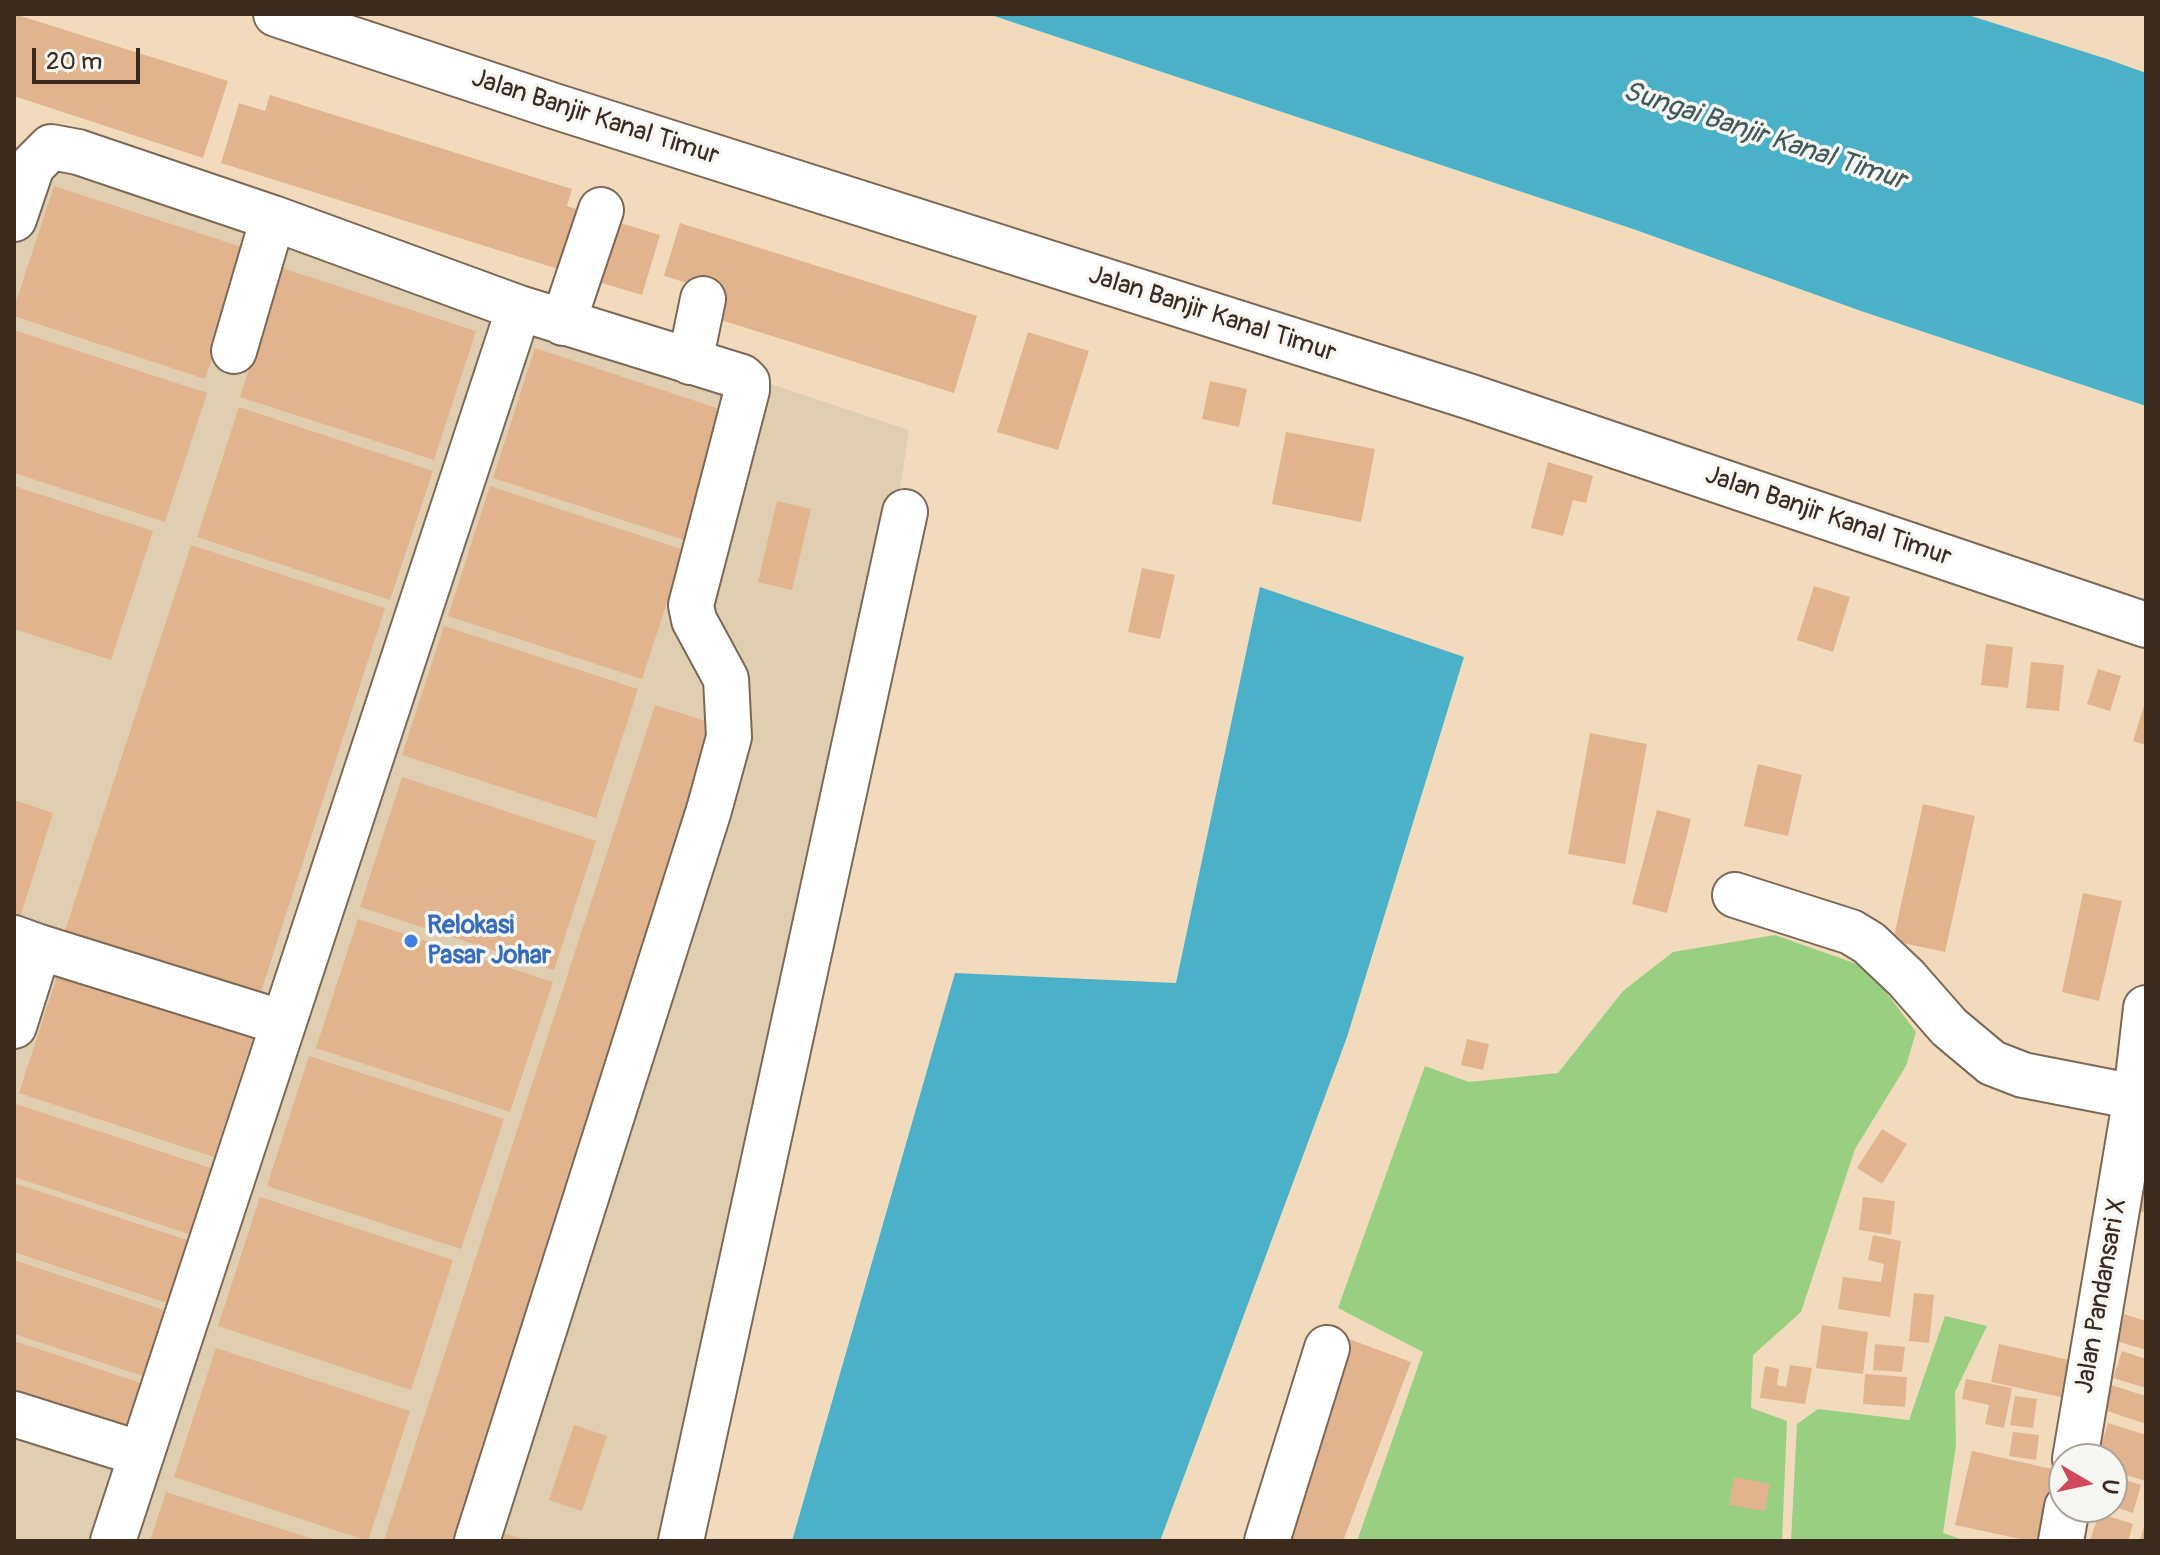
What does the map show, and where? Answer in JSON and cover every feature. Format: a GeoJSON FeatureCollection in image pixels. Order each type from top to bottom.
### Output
{"type":"FeatureCollection","features":[{"type":"Feature","properties":{"kind":"street","name":"Jalan Banjir Kanal Timur"},"geometry":{"type":"LineString","coordinates":[[276,14],[554,106],[1471,397],[2146,625]]}},
{"type":"Feature","properties":{"kind":"street"},"geometry":{"type":"LineString","coordinates":[[14,219],[32,166],[32,143],[78,152],[273,218],[519,308],[569,305],[696,334],[747,382],[691,605],[694,620],[726,679],[730,731],[709,810],[477,1541]]}},
{"type":"Feature","properties":{"kind":"street"},"geometry":{"type":"LineString","coordinates":[[569,305],[601,210]]}},
{"type":"Feature","properties":{"kind":"street"},"geometry":{"type":"LineString","coordinates":[[234,351],[273,218]]}},
{"type":"Feature","properties":{"kind":"street"},"geometry":{"type":"LineString","coordinates":[[113,1541],[519,308]]}},
{"type":"Feature","properties":{"kind":"street"},"geometry":{"type":"LineString","coordinates":[[681,1541],[905,512]]}},
{"type":"Feature","properties":{"kind":"street"},"geometry":{"type":"LineString","coordinates":[[1735,895],[1851,932],[1869,943],[1906,978],[1949,1027],[1992,1063],[2023,1075],[2141,1098]]}},
{"type":"Feature","properties":{"kind":"street"},"geometry":{"type":"LineString","coordinates":[[14,1026],[27,942],[283,1023]]}},
{"type":"Feature","properties":{"kind":"street","name":"Jalan Pandansari X"},"geometry":{"type":"LineString","coordinates":[[2078,1443],[2141,1098],[2146,1008]]}},
{"type":"Feature","properties":{"kind":"street"},"geometry":{"type":"LineString","coordinates":[[1267,1541],[1327,1348]]}},
{"type":"Feature","properties":{"kind":"street"},"geometry":{"type":"LineString","coordinates":[[14,1414],[141,1454]]}},
{"type":"Feature","properties":{"kind":"shaded area","name":"Relokasi Pasar Johar"},"geometry":{"type":"Polygon","coordinates":[[[14,147],[274,231],[705,362],[909,430],[868,697],[669,1541],[14,1541],[14,147]]]}},
{"type":"Feature","properties":{"kind":"green space"},"geometry":{"type":"Polygon","coordinates":[[[1775,935],[1868,968],[1916,1032],[1906,1066],[1855,1149],[1801,1312],[1753,1355],[1751,1408],[1787,1421],[1782,1541],[1357,1541],[1423,1352],[1338,1308],[1425,1066],[1469,1082],[1558,1073],[1623,991],[1673,952],[1775,935]]]}},
{"type":"Feature","properties":{"kind":"green space"},"geometry":{"type":"Polygon","coordinates":[[[1945,1316],[1987,1326],[1955,1392],[1956,1445],[1943,1533],[1967,1541],[1791,1541],[1797,1424],[1818,1409],[1909,1420],[1945,1316]]]}},
{"type":"Feature","properties":{"kind":"water","name":"Sungai Banjir Kanal Timur"},"geometry":{"type":"Polygon","coordinates":[[[988,14],[1965,14],[2107,59],[2146,73],[2146,406],[1861,311],[1636,230],[988,14]]]}},
{"type":"Feature","properties":{"kind":"water"},"geometry":{"type":"Polygon","coordinates":[[[1260,587],[1464,657],[1347,1037],[1160,1541],[792,1541],[955,973],[1176,983],[1260,587]]]}},
{"type":"Feature","properties":{"kind":"building"},"geometry":{"type":"Polygon","coordinates":[[[14,14],[228,81],[203,158],[14,96],[14,14]]]}},
{"type":"Feature","properties":{"kind":"building"},"geometry":{"type":"Polygon","coordinates":[[[270,95],[572,189],[567,206],[593,214],[574,274],[221,163],[239,103],[265,111],[270,95]]]}},
{"type":"Feature","properties":{"kind":"building"},"geometry":{"type":"Polygon","coordinates":[[[54,186],[248,249],[205,379],[14,316],[54,186]]]}},
{"type":"Feature","properties":{"kind":"building"},"geometry":{"type":"Polygon","coordinates":[[[604,218],[660,235],[642,295],[585,278],[604,218]]]}},
{"type":"Feature","properties":{"kind":"building"},"geometry":{"type":"Polygon","coordinates":[[[680,223],[977,316],[954,393],[708,316],[691,284],[664,276],[680,223]]]}},
{"type":"Feature","properties":{"kind":"building"},"geometry":{"type":"Polygon","coordinates":[[[282,268],[476,331],[434,460],[240,397],[282,268]]]}},
{"type":"Feature","properties":{"kind":"building"},"geometry":{"type":"Polygon","coordinates":[[[14,330],[207,393],[165,522],[14,473],[14,330]]]}},
{"type":"Feature","properties":{"kind":"building"},"geometry":{"type":"Polygon","coordinates":[[[1028,332],[1089,351],[1058,450],[997,432],[1028,332]]]}},
{"type":"Feature","properties":{"kind":"building"},"geometry":{"type":"Polygon","coordinates":[[[535,348],[729,412],[687,541],[493,478],[535,348]]]}},
{"type":"Feature","properties":{"kind":"building"},"geometry":{"type":"Polygon","coordinates":[[[1210,381],[1247,389],[1239,427],[1202,419],[1210,381]]]}},
{"type":"Feature","properties":{"kind":"building"},"geometry":{"type":"Polygon","coordinates":[[[239,407],[433,471],[390,600],[197,537],[239,407]]]}},
{"type":"Feature","properties":{"kind":"building"},"geometry":{"type":"Polygon","coordinates":[[[1286,432],[1375,449],[1361,522],[1272,504],[1286,432]]]}},
{"type":"Feature","properties":{"kind":"building"},"geometry":{"type":"Polygon","coordinates":[[[1548,462],[1593,476],[1586,503],[1573,500],[1563,536],[1531,528],[1548,462]]]}},
{"type":"Feature","properties":{"kind":"building"},"geometry":{"type":"Polygon","coordinates":[[[14,486],[153,531],[111,660],[14,629],[14,486]]]}},
{"type":"Feature","properties":{"kind":"building"},"geometry":{"type":"Polygon","coordinates":[[[490,486],[684,550],[642,679],[448,616],[490,486]]]}},
{"type":"Feature","properties":{"kind":"building"},"geometry":{"type":"Polygon","coordinates":[[[777,501],[811,509],[792,590],[758,582],[777,501]]]}},
{"type":"Feature","properties":{"kind":"building"},"geometry":{"type":"Polygon","coordinates":[[[191,545],[385,608],[257,1004],[62,940],[191,545]]]}},
{"type":"Feature","properties":{"kind":"building"},"geometry":{"type":"Polygon","coordinates":[[[1142,568],[1175,575],[1160,639],[1128,632],[1142,568]]]}},
{"type":"Feature","properties":{"kind":"building"},"geometry":{"type":"Polygon","coordinates":[[[1814,586],[1850,597],[1833,652],[1797,640],[1814,586]]]}},
{"type":"Feature","properties":{"kind":"building"},"geometry":{"type":"Polygon","coordinates":[[[444,626],[638,689],[596,818],[402,755],[444,626]]]}},
{"type":"Feature","properties":{"kind":"building"},"geometry":{"type":"Polygon","coordinates":[[[1986,644],[2013,647],[2008,688],[1981,685],[1986,644]]]}},
{"type":"Feature","properties":{"kind":"building"},"geometry":{"type":"Polygon","coordinates":[[[2031,662],[2064,665],[2059,711],[2026,708],[2031,662]]]}},
{"type":"Feature","properties":{"kind":"building"},"geometry":{"type":"Polygon","coordinates":[[[2098,669],[2121,676],[2110,711],[2087,704],[2098,669]]]}},
{"type":"Feature","properties":{"kind":"building"},"geometry":{"type":"Polygon","coordinates":[[[2146,699],[2146,745],[2133,741],[2146,699]]]}},
{"type":"Feature","properties":{"kind":"building"},"geometry":{"type":"Polygon","coordinates":[[[655,705],[721,726],[458,1541],[384,1541],[655,705]]]}},
{"type":"Feature","properties":{"kind":"building"},"geometry":{"type":"Polygon","coordinates":[[[1590,733],[1647,744],[1625,864],[1568,854],[1590,733]]]}},
{"type":"Feature","properties":{"kind":"building"},"geometry":{"type":"Polygon","coordinates":[[[1758,764],[1802,775],[1788,836],[1744,826],[1758,764]]]}},
{"type":"Feature","properties":{"kind":"building"},"geometry":{"type":"Polygon","coordinates":[[[402,777],[596,841],[554,970],[360,907],[402,777]]]}},
{"type":"Feature","properties":{"kind":"building"},"geometry":{"type":"Polygon","coordinates":[[[14,800],[53,813],[15,933],[14,933],[14,800]]]}},
{"type":"Feature","properties":{"kind":"building"},"geometry":{"type":"Polygon","coordinates":[[[1923,804],[1975,816],[1945,952],[1893,941],[1923,804]]]}},
{"type":"Feature","properties":{"kind":"building"},"geometry":{"type":"Polygon","coordinates":[[[1657,810],[1691,819],[1667,913],[1632,904],[1657,810]]]}},
{"type":"Feature","properties":{"kind":"building"},"geometry":{"type":"Polygon","coordinates":[[[2083,893],[2122,901],[2099,1001],[2062,992],[2083,893]]]}},
{"type":"Feature","properties":{"kind":"building"},"geometry":{"type":"Polygon","coordinates":[[[358,919],[553,982],[510,1112],[316,1048],[358,919]]]}},
{"type":"Feature","properties":{"kind":"building"},"geometry":{"type":"Polygon","coordinates":[[[59,970],[254,1035],[214,1157],[19,1093],[59,970]]]}},
{"type":"Feature","properties":{"kind":"building"},"geometry":{"type":"Polygon","coordinates":[[[1467,1039],[1489,1044],[1483,1070],[1461,1065],[1467,1039]]]}},
{"type":"Feature","properties":{"kind":"building"},"geometry":{"type":"Polygon","coordinates":[[[309,1056],[504,1119],[461,1249],[267,1186],[309,1056]]]}},
{"type":"Feature","properties":{"kind":"building"},"geometry":{"type":"Polygon","coordinates":[[[16,1104],[211,1168],[189,1234],[14,1177],[16,1104]]]}},
{"type":"Feature","properties":{"kind":"building"},"geometry":{"type":"Polygon","coordinates":[[[1882,1129],[1907,1144],[1882,1184],[1857,1168],[1882,1129]]]}},
{"type":"Feature","properties":{"kind":"building"},"geometry":{"type":"Polygon","coordinates":[[[2140,1182],[2146,1183],[2146,1213],[2135,1210],[2140,1182]]]}},
{"type":"Feature","properties":{"kind":"building"},"geometry":{"type":"Polygon","coordinates":[[[14,1183],[187,1240],[167,1303],[14,1252],[14,1183]]]}},
{"type":"Feature","properties":{"kind":"building"},"geometry":{"type":"Polygon","coordinates":[[[260,1197],[453,1260],[411,1390],[218,1326],[260,1197]]]}},
{"type":"Feature","properties":{"kind":"building"},"geometry":{"type":"Polygon","coordinates":[[[1863,1197],[1895,1201],[1891,1235],[1859,1230],[1863,1197]]]}},
{"type":"Feature","properties":{"kind":"building"},"geometry":{"type":"Polygon","coordinates":[[[1873,1235],[1901,1241],[1890,1317],[1838,1309],[1843,1277],[1881,1282],[1884,1264],[1868,1260],[1873,1235]]]}},
{"type":"Feature","properties":{"kind":"building"},"geometry":{"type":"Polygon","coordinates":[[[14,1260],[164,1310],[143,1376],[14,1334],[14,1260]]]}},
{"type":"Feature","properties":{"kind":"building"},"geometry":{"type":"Polygon","coordinates":[[[1914,1293],[1934,1295],[1929,1343],[1909,1341],[1914,1293]]]}},
{"type":"Feature","properties":{"kind":"building"},"geometry":{"type":"Polygon","coordinates":[[[2124,1314],[2146,1321],[2146,1350],[2117,1341],[2124,1314]]]}},
{"type":"Feature","properties":{"kind":"building"},"geometry":{"type":"Polygon","coordinates":[[[1822,1325],[1868,1332],[1863,1374],[1816,1368],[1822,1325]]]}},
{"type":"Feature","properties":{"kind":"building"},"geometry":{"type":"Polygon","coordinates":[[[1349,1339],[1411,1362],[1343,1541],[1274,1541],[1349,1339]]]}},
{"type":"Feature","properties":{"kind":"building"},"geometry":{"type":"Polygon","coordinates":[[[14,1341],[141,1383],[120,1447],[14,1412],[14,1341]]]}},
{"type":"Feature","properties":{"kind":"building"},"geometry":{"type":"Polygon","coordinates":[[[1875,1344],[1905,1347],[1902,1372],[1873,1370],[1875,1344]]]}},
{"type":"Feature","properties":{"kind":"building"},"geometry":{"type":"Polygon","coordinates":[[[1999,1344],[2078,1362],[2070,1399],[1991,1382],[1999,1344]]]}},
{"type":"Feature","properties":{"kind":"building"},"geometry":{"type":"Polygon","coordinates":[[[216,1348],[410,1411],[368,1541],[174,1477],[216,1348]]]}},
{"type":"Feature","properties":{"kind":"building"},"geometry":{"type":"Polygon","coordinates":[[[2122,1351],[2146,1359],[2146,1388],[2113,1378],[2122,1351]]]}},
{"type":"Feature","properties":{"kind":"building"},"geometry":{"type":"Polygon","coordinates":[[[1790,1365],[1812,1368],[1805,1404],[1760,1398],[1765,1366],[1779,1369],[1777,1385],[1786,1387],[1790,1365]]]}},
{"type":"Feature","properties":{"kind":"building"},"geometry":{"type":"Polygon","coordinates":[[[1865,1374],[1907,1377],[1905,1407],[1863,1404],[1865,1374]]]}},
{"type":"Feature","properties":{"kind":"building"},"geometry":{"type":"Polygon","coordinates":[[[1966,1379],[2012,1388],[2004,1428],[1985,1424],[1989,1405],[1962,1399],[1966,1379]]]}},
{"type":"Feature","properties":{"kind":"building"},"geometry":{"type":"Polygon","coordinates":[[[2111,1385],[2146,1396],[2146,1424],[2104,1410],[2111,1385]]]}},
{"type":"Feature","properties":{"kind":"building"},"geometry":{"type":"Polygon","coordinates":[[[2015,1396],[2037,1399],[2033,1428],[2010,1425],[2015,1396]]]}},
{"type":"Feature","properties":{"kind":"building"},"geometry":{"type":"Polygon","coordinates":[[[2108,1423],[2146,1435],[2146,1481],[2128,1476],[2128,1443],[2102,1443],[2108,1423]]]}},
{"type":"Feature","properties":{"kind":"building"},"geometry":{"type":"Polygon","coordinates":[[[574,1425],[607,1436],[582,1511],[549,1500],[574,1425]]]}},
{"type":"Feature","properties":{"kind":"building"},"geometry":{"type":"Polygon","coordinates":[[[2013,1432],[2039,1435],[2036,1460],[2009,1456],[2013,1432]]]}},
{"type":"Feature","properties":{"kind":"building"},"geometry":{"type":"Polygon","coordinates":[[[1972,1451],[2048,1468],[2050,1523],[2046,1541],[2030,1541],[1955,1525],[1972,1451]]]}},
{"type":"Feature","properties":{"kind":"building"},"geometry":{"type":"Polygon","coordinates":[[[1734,1477],[1770,1484],[1765,1511],[1729,1505],[1734,1477]]]}},
{"type":"Feature","properties":{"kind":"building"},"geometry":{"type":"Polygon","coordinates":[[[2128,1481],[2141,1485],[2133,1513],[2128,1511],[2128,1481]]]}},
{"type":"Feature","properties":{"kind":"building"},"geometry":{"type":"Polygon","coordinates":[[[166,1492],[316,1540],[316,1541],[150,1541],[166,1492]]]}},
{"type":"Feature","properties":{"kind":"building"},"geometry":{"type":"Polygon","coordinates":[[[2096,1523],[2133,1524],[2128,1541],[2090,1541],[2096,1523]]]}},
{"type":"Feature","properties":{"kind":"building"},"geometry":{"type":"Polygon","coordinates":[[[2145,1523],[2146,1541],[2140,1541],[2145,1523]]]}},
{"type":"Feature","properties":{"kind":"building"},"geometry":{"type":"Polygon","coordinates":[[[501,1533],[527,1540],[527,1541],[499,1541],[501,1533]]]}},
{"type":"Feature","properties":{"kind":"place","name":"Relokasi Pasar Johar"},"geometry":{"type":"Point","coordinates":[411,941]}}]}
